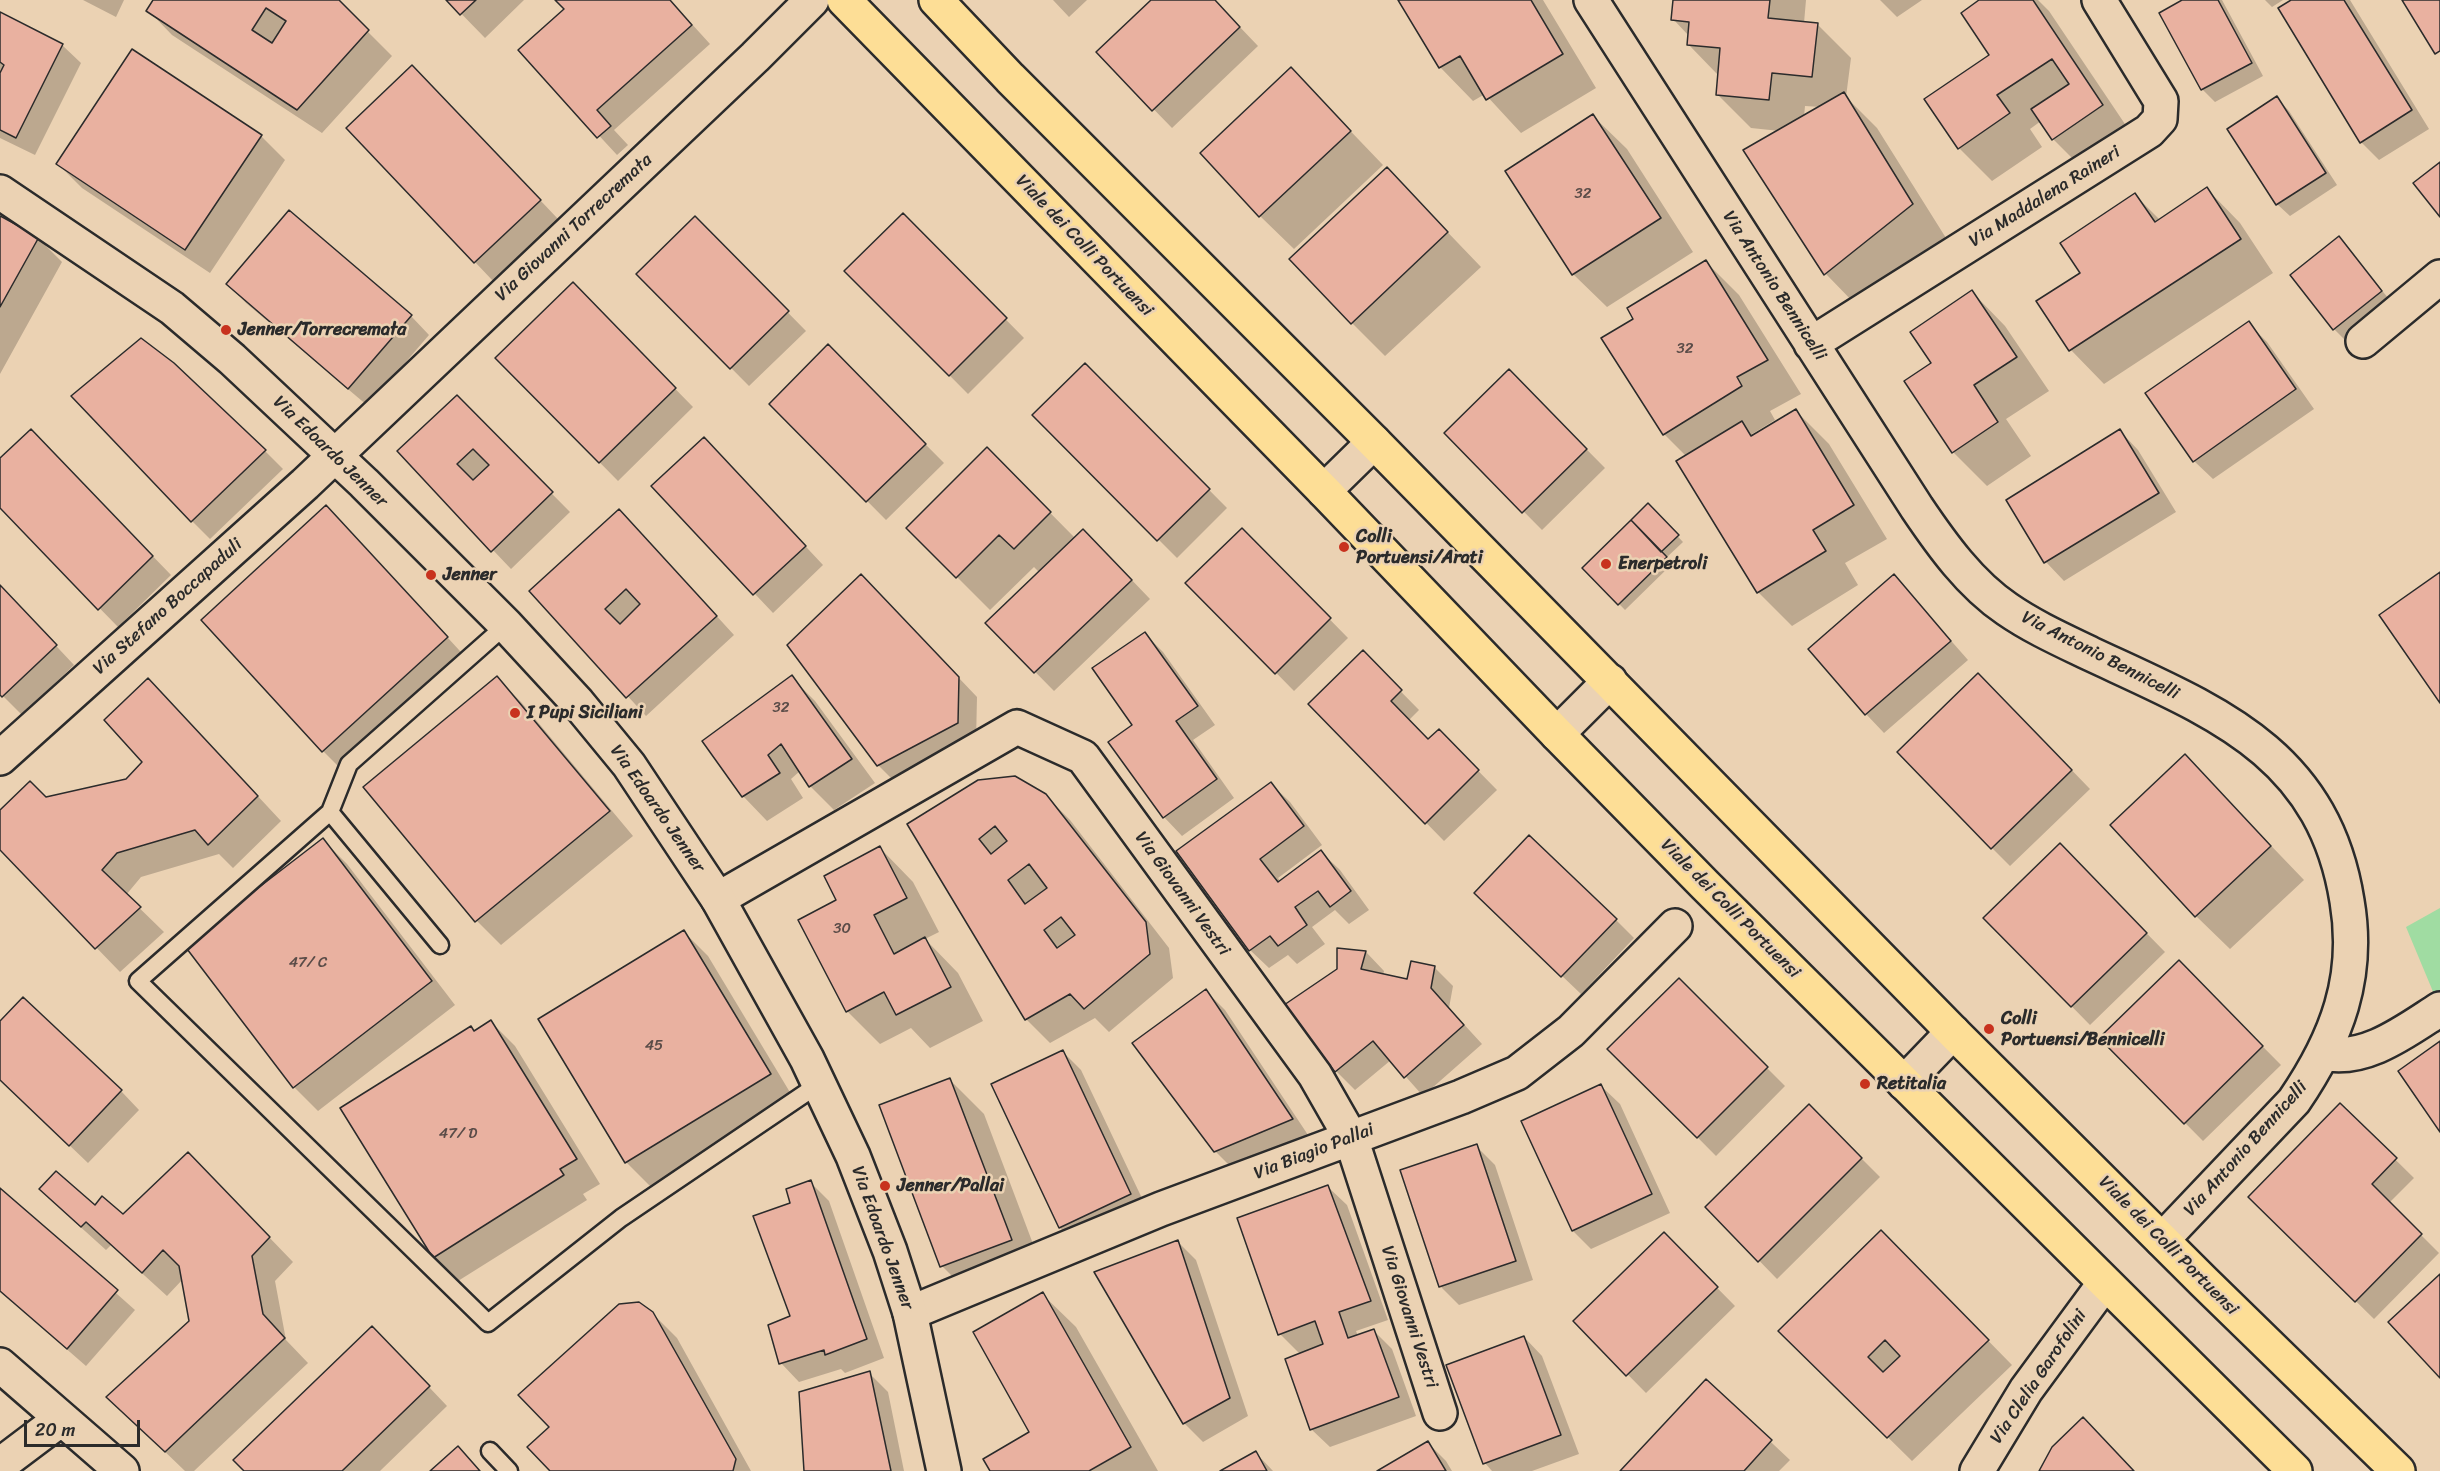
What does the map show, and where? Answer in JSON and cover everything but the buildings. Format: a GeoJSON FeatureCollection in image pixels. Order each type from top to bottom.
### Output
{"type":"FeatureCollection","features":[{"type":"Feature","properties":{"kind":"main road","name":"Viale dei Colli Portuensi"},"geometry":{"type":"LineString","coordinates":[[844,0],[1324,491],[1557,734],[2104,1284],[2295,1471]]}},
{"type":"Feature","properties":{"kind":"main road","name":"Viale dei Colli Portuensi"},"geometry":{"type":"LineString","coordinates":[[936,0],[1010,78],[1374,442],[2384,1467]]}},
{"type":"Feature","properties":{"kind":"street","name":"Via Giovanni Torrecremata"},"geometry":{"type":"LineString","coordinates":[[334,455],[755,57],[812,0]]}},
{"type":"Feature","properties":{"kind":"street","name":"Via Antonio Bennicelli"},"geometry":{"type":"LineString","coordinates":[[1591,0],[1923,517],[1979,586],[2005,608],[2030,623],[2178,695],[2239,729],[2285,768],[2304,791],[2330,836],[2346,891],[2351,921],[2350,973],[2338,1017],[2323,1053],[2294,1101],[2162,1240]]}},
{"type":"Feature","properties":{"kind":"street","name":"Via Maddalena Raineri"},"geometry":{"type":"LineString","coordinates":[[1812,344],[2149,131],[2160,119],[2161,100],[2099,0]]}},
{"type":"Feature","properties":{"kind":"street","name":"Via Edoardo Jenner"},"geometry":{"type":"LineString","coordinates":[[0,192],[133,281],[198,328],[334,455],[506,625],[579,704],[629,765],[718,899],[819,1084],[890,1251],[910,1313],[944,1471]]}},
{"type":"Feature","properties":{"kind":"street"},"geometry":{"type":"LineString","coordinates":[[2363,341],[2440,277]]}},
{"type":"Feature","properties":{"kind":"street"},"geometry":{"type":"LineString","coordinates":[[1324,491],[1374,442]]}},
{"type":"Feature","properties":{"kind":"street","name":"Via Stefano Boccapaduli"},"geometry":{"type":"LineString","coordinates":[[0,758],[305,484],[334,455]]}},
{"type":"Feature","properties":{"kind":"street"},"geometry":{"type":"LineString","coordinates":[[1557,734],[1610,681]]}},
{"type":"Feature","properties":{"kind":"street","name":"Via Giovanni Vestri"},"geometry":{"type":"LineString","coordinates":[[718,899],[1017,727],[1083,757],[1315,1075],[1351,1138],[1440,1413]]}},
{"type":"Feature","properties":{"kind":"street","name":"Via Biagio Pallai"},"geometry":{"type":"LineString","coordinates":[[910,1313],[1161,1209],[1461,1097],[1517,1072],[1570,1031],[1676,926]]}},
{"type":"Feature","properties":{"kind":"street"},"geometry":{"type":"LineString","coordinates":[[2323,1053],[2346,1055],[2362,1051],[2402,1033],[2440,1009]]}},
{"type":"Feature","properties":{"kind":"street"},"geometry":{"type":"LineString","coordinates":[[1904,1083],[1953,1032]]}},
{"type":"Feature","properties":{"kind":"street","name":"Via Clelia Garofolini"},"geometry":{"type":"LineString","coordinates":[[1977,1471],[2026,1390],[2104,1284]]}},
{"type":"Feature","properties":{"kind":"street"},"geometry":{"type":"LineString","coordinates":[[0,1365],[122,1471]]}},
{"type":"Feature","properties":{"kind":"street"},"geometry":{"type":"LineString","coordinates":[[0,1465],[61,1419]]}},
{"type":"Feature","properties":{"kind":"lane"},"geometry":{"type":"LineString","coordinates":[[506,625],[349,764],[330,812],[138,981],[488,1323],[621,1218],[819,1084]]}},
{"type":"Feature","properties":{"kind":"lane"},"geometry":{"type":"LineString","coordinates":[[330,812],[440,945]]}},
{"type":"Feature","properties":{"kind":"lane"},"geometry":{"type":"LineString","coordinates":[[490,1451],[509,1471]]}},
{"type":"Feature","properties":{"kind":"green space"},"geometry":{"type":"Polygon","coordinates":[[[2440,908],[2440,992],[2434,994],[2406,927],[2440,908]]]}},
{"type":"Feature","properties":{"kind":"place","name":"Jenner/Torrecremata"},"geometry":{"type":"Point","coordinates":[226,330]}},
{"type":"Feature","properties":{"kind":"place","name":"Colli Portuensi/Arati"},"geometry":{"type":"Point","coordinates":[1344,547]}},
{"type":"Feature","properties":{"kind":"place","name":"Enerpetroli"},"geometry":{"type":"Point","coordinates":[1606,564]}},
{"type":"Feature","properties":{"kind":"place","name":"Jenner"},"geometry":{"type":"Point","coordinates":[431,575]}},
{"type":"Feature","properties":{"kind":"place","name":"I Pupi Siciliani"},"geometry":{"type":"Point","coordinates":[515,713]}},
{"type":"Feature","properties":{"kind":"place","name":"Colli Portuensi/Bennicelli"},"geometry":{"type":"Point","coordinates":[1989,1029]}},
{"type":"Feature","properties":{"kind":"place","name":"Retitalia"},"geometry":{"type":"Point","coordinates":[1865,1084]}},
{"type":"Feature","properties":{"kind":"place","name":"Jenner/Pallai"},"geometry":{"type":"Point","coordinates":[885,1186]}}]}
